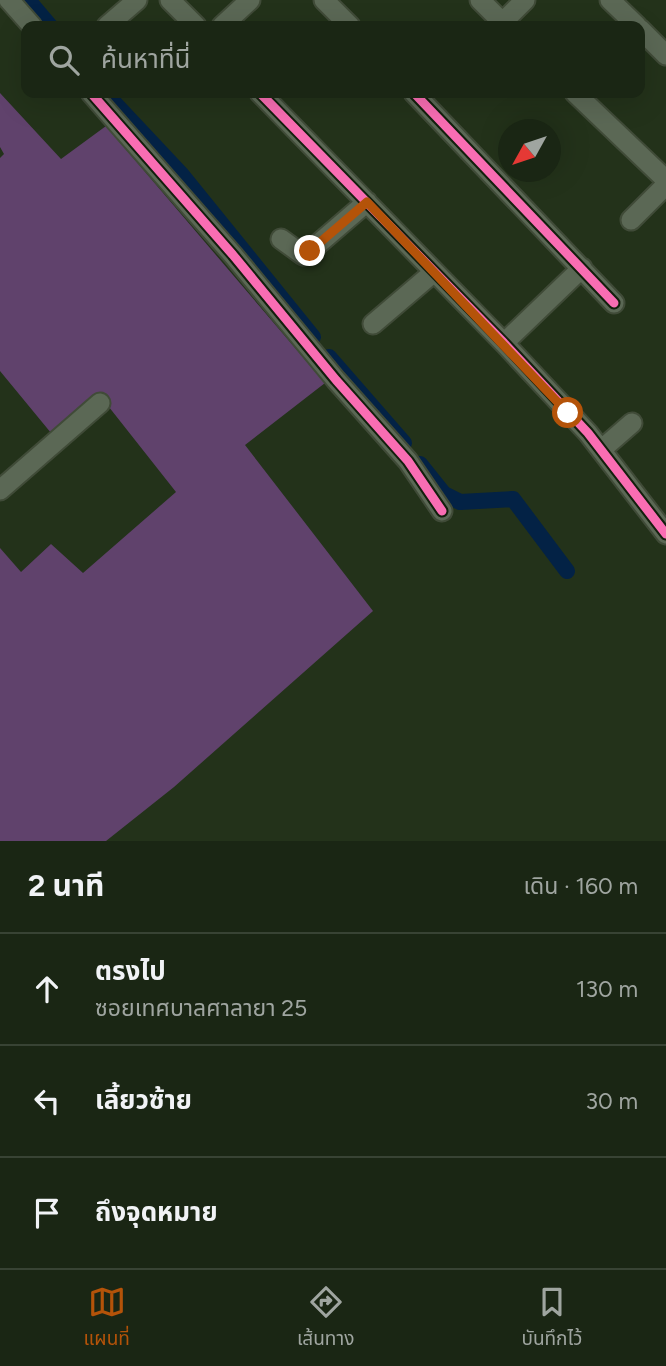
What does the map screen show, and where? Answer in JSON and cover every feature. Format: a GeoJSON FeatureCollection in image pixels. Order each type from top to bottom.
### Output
{"type":"FeatureCollection","features":[{"type":"Feature","properties":{"kind":"street"},"geometry":{"type":"LineString","coordinates":[[9,0],[28,21]]}},
{"type":"Feature","properties":{"kind":"street"},"geometry":{"type":"LineString","coordinates":[[113,21],[137,0]]}},
{"type":"Feature","properties":{"kind":"street"},"geometry":{"type":"LineString","coordinates":[[170,0],[191,21]]}},
{"type":"Feature","properties":{"kind":"street"},"geometry":{"type":"LineString","coordinates":[[227,21],[250,0]]}},
{"type":"Feature","properties":{"kind":"street"},"geometry":{"type":"LineString","coordinates":[[324,0],[345,21]]}},
{"type":"Feature","properties":{"kind":"street"},"geometry":{"type":"LineString","coordinates":[[480,0],[499,21]]}},
{"type":"Feature","properties":{"kind":"street"},"geometry":{"type":"LineString","coordinates":[[507,21],[526,0]]}},
{"type":"Feature","properties":{"kind":"street"},"geometry":{"type":"LineString","coordinates":[[610,0],[631,21]]}},
{"type":"Feature","properties":{"kind":"street"},"geometry":{"type":"LineString","coordinates":[[645,35],[666,55]]}},
{"type":"Feature","properties":{"kind":"street"},"geometry":{"type":"LineString","coordinates":[[95,98],[408,461],[442,511]]}},
{"type":"Feature","properties":{"kind":"street"},"geometry":{"type":"LineString","coordinates":[[265,98],[504,343],[601,450],[666,534]]}},
{"type":"Feature","properties":{"kind":"street"},"geometry":{"type":"LineString","coordinates":[[419,98],[614,303]]}},
{"type":"Feature","properties":{"kind":"street"},"geometry":{"type":"LineString","coordinates":[[580,98],[666,183],[632,220]]}},
{"type":"Feature","properties":{"kind":"street"},"geometry":{"type":"LineString","coordinates":[[281,239],[303,255],[367,202]]}},
{"type":"Feature","properties":{"kind":"street"},"geometry":{"type":"LineString","coordinates":[[504,343],[582,268]]}},
{"type":"Feature","properties":{"kind":"street"},"geometry":{"type":"LineString","coordinates":[[373,324],[434,272]]}},
{"type":"Feature","properties":{"kind":"street"},"geometry":{"type":"LineString","coordinates":[[1,486],[100,403]]}},
{"type":"Feature","properties":{"kind":"street"},"geometry":{"type":"LineString","coordinates":[[601,450],[632,423]]}},
{"type":"Feature","properties":{"kind":"shaded area"},"geometry":{"type":"Polygon","coordinates":[[[0,93],[61,159],[106,126],[325,383],[245,445],[373,611],[174,787],[106,841],[0,841],[0,548],[21,572],[51,544],[83,573],[176,492],[105,402],[56,439],[0,371],[0,158],[4,154],[0,147],[0,93]]]}},
{"type":"Feature","properties":{"kind":"waterway"},"geometry":{"type":"LineString","coordinates":[[28,0],[46,21]]}},
{"type":"Feature","properties":{"kind":"waterway"},"geometry":{"type":"LineString","coordinates":[[110,98],[182,175],[313,337]]}},
{"type":"Feature","properties":{"kind":"waterway"},"geometry":{"type":"LineString","coordinates":[[329,357],[404,443]]}},
{"type":"Feature","properties":{"kind":"waterway"},"geometry":{"type":"LineString","coordinates":[[420,464],[444,494],[460,502],[513,499],[567,571]]}},
{"type":"Feature","properties":{"kind":"cycle path"},"geometry":{"type":"LineString","coordinates":[[95,98],[408,461],[442,511]]}},
{"type":"Feature","properties":{"kind":"cycle path"},"geometry":{"type":"LineString","coordinates":[[265,98],[588,433],[666,534]]}},
{"type":"Feature","properties":{"kind":"cycle path"},"geometry":{"type":"LineString","coordinates":[[419,98],[614,303]]}},
{"type":"Feature","properties":{"kind":"route"},"geometry":{"type":"LineString","coordinates":[[310,251],[367,202],[568,413]]}}]}
